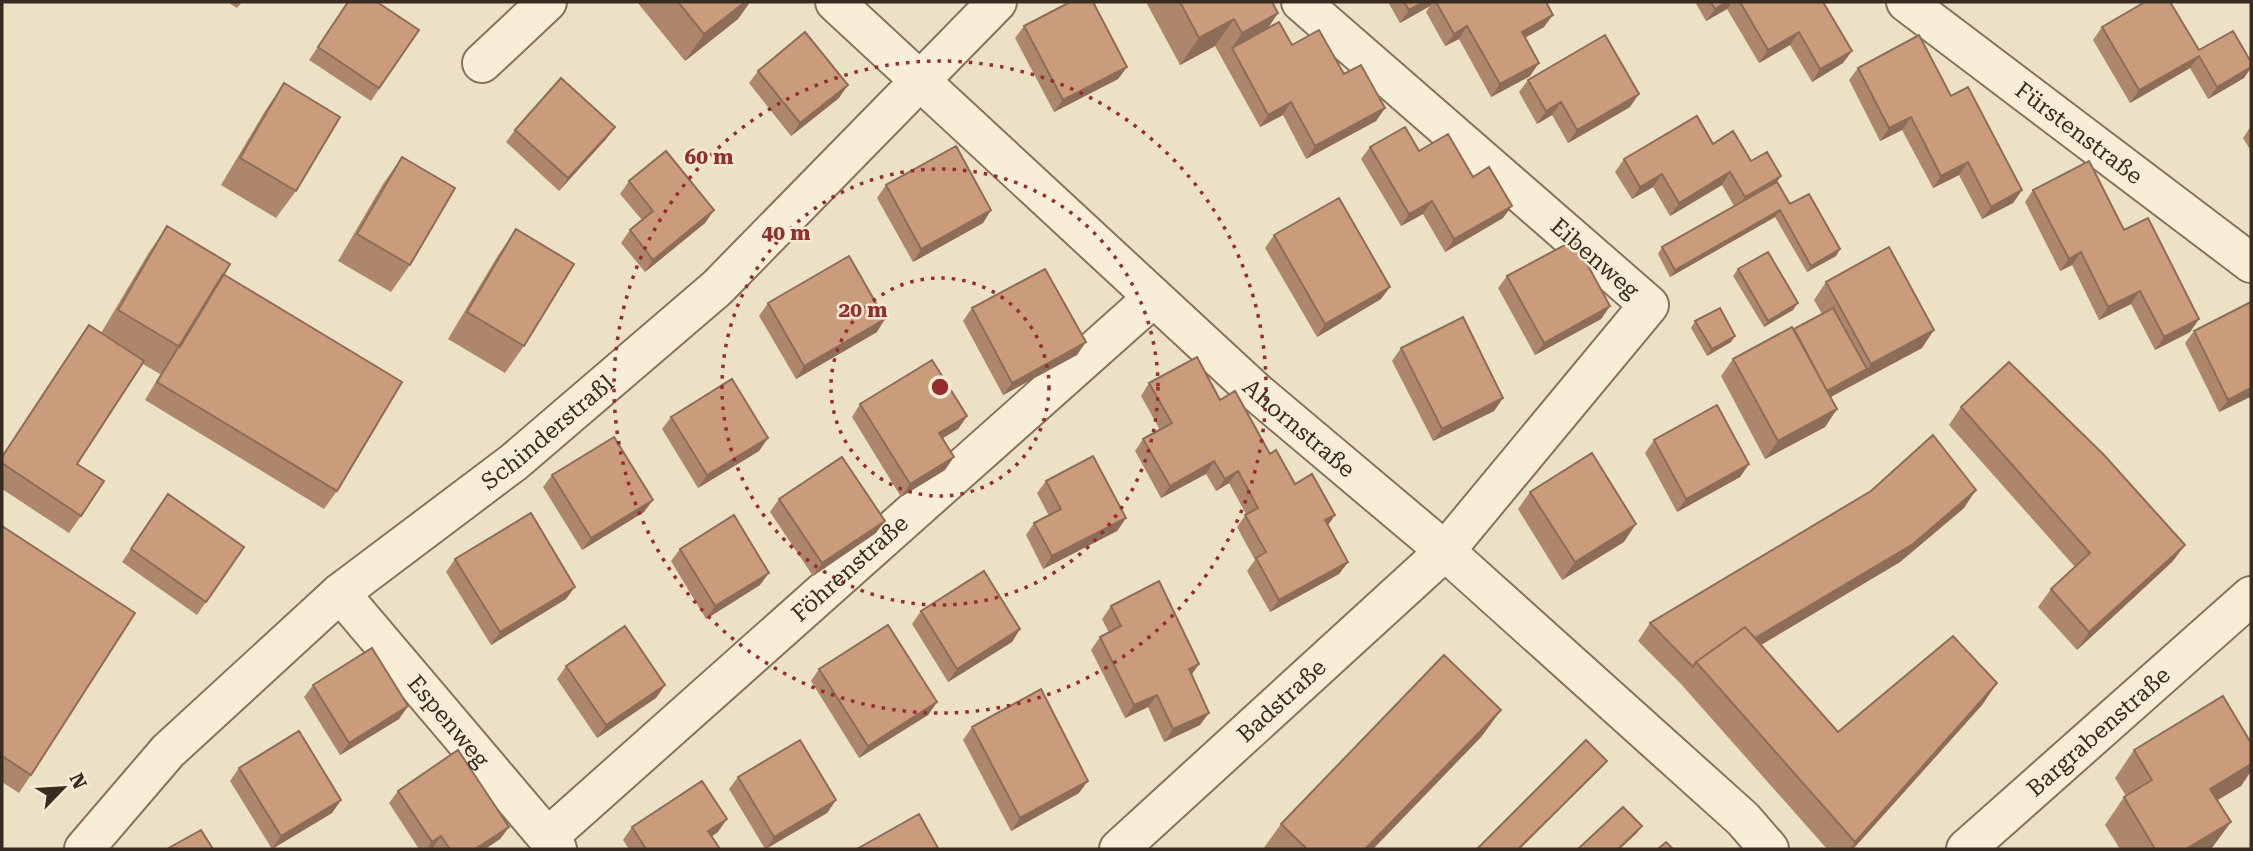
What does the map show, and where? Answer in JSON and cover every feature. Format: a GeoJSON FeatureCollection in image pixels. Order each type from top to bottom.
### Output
{"type":"FeatureCollection","features":[{"type":"Feature","properties":{"kind":"street"},"geometry":{"type":"LineString","coordinates":[[482,63],[547,2]]}},
{"type":"Feature","properties":{"kind":"street","name":"Ahornstraße"},"geometry":{"type":"LineString","coordinates":[[835,2],[1255,391],[1445,551],[1743,818],[1769,849]]}},
{"type":"Feature","properties":{"kind":"street","name":"Schinderstraßl"},"geometry":{"type":"LineString","coordinates":[[84,849],[168,751],[340,593],[514,462],[718,288],[997,2]]}},
{"type":"Feature","properties":{"kind":"street","name":"Eibenweg"},"geometry":{"type":"LineString","coordinates":[[1301,2],[1649,305],[1445,551]]}},
{"type":"Feature","properties":{"kind":"street","name":"Fürstenstraße"},"geometry":{"type":"LineString","coordinates":[[1906,2],[2251,263]]}},
{"type":"Feature","properties":{"kind":"street","name":"Föhrenstraße"},"geometry":{"type":"LineString","coordinates":[[553,843],[1153,298]]}},
{"type":"Feature","properties":{"kind":"street","name":"Badstraße"},"geometry":{"type":"LineString","coordinates":[[1119,849],[1445,551]]}},
{"type":"Feature","properties":{"kind":"street","name":"Espenweg"},"geometry":{"type":"LineString","coordinates":[[340,593],[553,843]]}},
{"type":"Feature","properties":{"kind":"street","name":"Bargrabenstraße"},"geometry":{"type":"LineString","coordinates":[[1966,849],[2244,613]]}},
{"type":"Feature","properties":{"kind":"building"},"geometry":{"type":"Polygon","coordinates":[[[348,2],[377,2],[419,30],[379,88],[318,47],[348,2]]]}},
{"type":"Feature","properties":{"kind":"building"},"geometry":{"type":"Polygon","coordinates":[[[678,2],[745,2],[704,34],[678,2]]]}},
{"type":"Feature","properties":{"kind":"building"},"geometry":{"type":"Polygon","coordinates":[[[1070,2],[1093,2],[1127,67],[1063,100],[1024,26],[1070,2]]]}},
{"type":"Feature","properties":{"kind":"building"},"geometry":{"type":"Polygon","coordinates":[[[1180,2],[1272,2],[1278,13],[1242,33],[1234,19],[1199,38],[1180,2]]]}},
{"type":"Feature","properties":{"kind":"building"},"geometry":{"type":"Polygon","coordinates":[[[1404,2],[1424,2],[1409,10],[1404,2]]]}},
{"type":"Feature","properties":{"kind":"building"},"geometry":{"type":"Polygon","coordinates":[[[1436,2],[1546,2],[1553,15],[1522,32],[1539,63],[1500,84],[1467,26],[1454,34],[1436,2]]]}},
{"type":"Feature","properties":{"kind":"building"},"geometry":{"type":"Polygon","coordinates":[[[1711,2],[1726,2],[1715,9],[1711,2]]]}},
{"type":"Feature","properties":{"kind":"building"},"geometry":{"type":"Polygon","coordinates":[[[1740,2],[1823,2],[1852,51],[1820,69],[1799,32],[1768,50],[1740,2]]]}},
{"type":"Feature","properties":{"kind":"building"},"geometry":{"type":"Polygon","coordinates":[[[2145,2],[2170,2],[2199,50],[2233,31],[2251,62],[2251,67],[2217,87],[2199,56],[2139,90],[2102,27],[2145,2]]]}},
{"type":"Feature","properties":{"kind":"building"},"geometry":{"type":"Polygon","coordinates":[[[1279,22],[1292,45],[1319,30],[1344,74],[1361,65],[1385,108],[1315,146],[1291,102],[1268,115],[1232,48],[1279,22]]]}},
{"type":"Feature","properties":{"kind":"building"},"geometry":{"type":"Polygon","coordinates":[[[805,32],[848,85],[800,123],[758,71],[805,32]]]}},
{"type":"Feature","properties":{"kind":"building"},"geometry":{"type":"Polygon","coordinates":[[[1605,35],[1639,94],[1577,130],[1561,102],[1546,111],[1528,80],[1605,35]]]}},
{"type":"Feature","properties":{"kind":"building"},"geometry":{"type":"Polygon","coordinates":[[[1919,35],[1951,96],[1968,87],[2022,190],[1991,207],[1968,162],[1941,176],[1911,117],[1889,128],[1858,68],[1919,35]]]}},
{"type":"Feature","properties":{"kind":"building"},"geometry":{"type":"Polygon","coordinates":[[[561,78],[615,127],[568,178],[515,130],[561,78]]]}},
{"type":"Feature","properties":{"kind":"building"},"geometry":{"type":"Polygon","coordinates":[[[284,83],[340,117],[296,191],[240,158],[284,83]]]}},
{"type":"Feature","properties":{"kind":"building"},"geometry":{"type":"Polygon","coordinates":[[[1697,116],[1713,144],[1733,131],[1751,161],[1767,152],[1781,176],[1745,197],[1730,172],[1679,203],[1662,174],[1640,187],[1624,159],[1697,116]]]}},
{"type":"Feature","properties":{"kind":"building"},"geometry":{"type":"Polygon","coordinates":[[[1405,127],[1419,151],[1448,134],[1473,177],[1489,167],[1512,206],[1454,239],[1432,201],[1409,214],[1370,147],[1405,127]]]}},
{"type":"Feature","properties":{"kind":"building"},"geometry":{"type":"Polygon","coordinates":[[[956,146],[991,210],[921,249],[886,185],[956,146]]]}},
{"type":"Feature","properties":{"kind":"building"},"geometry":{"type":"Polygon","coordinates":[[[666,151],[714,210],[653,260],[630,230],[653,211],[629,181],[666,151]]]}},
{"type":"Feature","properties":{"kind":"building"},"geometry":{"type":"Polygon","coordinates":[[[402,157],[455,188],[410,265],[357,234],[402,157]]]}},
{"type":"Feature","properties":{"kind":"building"},"geometry":{"type":"Polygon","coordinates":[[[2089,161],[2124,230],[2148,218],[2199,319],[2164,337],[2140,291],[2108,307],[2081,252],[2069,259],[2033,190],[2089,161]]]}},
{"type":"Feature","properties":{"kind":"building"},"geometry":{"type":"Polygon","coordinates":[[[1777,182],[1790,204],[1809,194],[1840,249],[1811,266],[1780,210],[1675,270],[1662,247],[1777,182]]]}},
{"type":"Feature","properties":{"kind":"building"},"geometry":{"type":"Polygon","coordinates":[[[1339,198],[1390,287],[1325,324],[1274,235],[1339,198]]]}},
{"type":"Feature","properties":{"kind":"building"},"geometry":{"type":"Polygon","coordinates":[[[167,226],[230,264],[180,347],[118,310],[167,226]]]}},
{"type":"Feature","properties":{"kind":"building"},"geometry":{"type":"Polygon","coordinates":[[[516,229],[574,264],[524,346],[467,312],[516,229]]]}},
{"type":"Feature","properties":{"kind":"building"},"geometry":{"type":"Polygon","coordinates":[[[1574,240],[1610,306],[1544,343],[1507,276],[1574,240]]]}},
{"type":"Feature","properties":{"kind":"building"},"geometry":{"type":"Polygon","coordinates":[[[1889,247],[1934,330],[1871,364],[1826,282],[1889,247]]]}},
{"type":"Feature","properties":{"kind":"building"},"geometry":{"type":"Polygon","coordinates":[[[1768,252],[1798,303],[1768,321],[1738,269],[1768,252]]]}},
{"type":"Feature","properties":{"kind":"building"},"geometry":{"type":"Polygon","coordinates":[[[849,256],[885,319],[804,366],[768,303],[849,256]]]}},
{"type":"Feature","properties":{"kind":"building"},"geometry":{"type":"Polygon","coordinates":[[[1045,269],[1086,342],[1012,383],[972,308],[1045,269]]]}},
{"type":"Feature","properties":{"kind":"building"},"geometry":{"type":"Polygon","coordinates":[[[223,274],[402,382],[337,491],[157,382],[223,274]]]}},
{"type":"Feature","properties":{"kind":"building"},"geometry":{"type":"Polygon","coordinates":[[[2251,302],[2251,388],[2228,400],[2194,331],[2251,302]]]}},
{"type":"Feature","properties":{"kind":"building"},"geometry":{"type":"Polygon","coordinates":[[[1720,308],[1735,336],[1712,349],[1695,321],[1720,308]]]}},
{"type":"Feature","properties":{"kind":"building"},"geometry":{"type":"Polygon","coordinates":[[[1833,308],[1867,369],[1827,391],[1794,329],[1833,308]]]}},
{"type":"Feature","properties":{"kind":"building"},"geometry":{"type":"Polygon","coordinates":[[[1463,317],[1503,398],[1442,429],[1401,348],[1463,317]]]}},
{"type":"Feature","properties":{"kind":"building"},"geometry":{"type":"Polygon","coordinates":[[[89,325],[144,361],[77,464],[104,481],[81,516],[2,463],[2,457],[89,325]]]}},
{"type":"Feature","properties":{"kind":"building"},"geometry":{"type":"Polygon","coordinates":[[[1792,327],[1837,409],[1778,441],[1733,359],[1792,327]]]}},
{"type":"Feature","properties":{"kind":"building"},"geometry":{"type":"Polygon","coordinates":[[[1197,357],[1220,400],[1235,391],[1270,454],[1276,450],[1295,484],[1312,474],[1335,515],[1325,520],[1348,562],[1279,600],[1256,558],[1266,552],[1245,515],[1258,508],[1238,471],[1225,479],[1214,461],[1170,486],[1143,439],[1172,423],[1149,383],[1197,357]]]}},
{"type":"Feature","properties":{"kind":"building"},"geometry":{"type":"Polygon","coordinates":[[[932,360],[967,416],[939,433],[954,457],[910,484],[860,404],[932,360]]]}},
{"type":"Feature","properties":{"kind":"building"},"geometry":{"type":"Polygon","coordinates":[[[2009,362],[2104,455],[2185,545],[2089,632],[2051,589],[2090,553],[1961,407],[2009,362]]]}},
{"type":"Feature","properties":{"kind":"building"},"geometry":{"type":"Polygon","coordinates":[[[732,379],[768,438],[707,475],[671,417],[732,379]]]}},
{"type":"Feature","properties":{"kind":"building"},"geometry":{"type":"Polygon","coordinates":[[[1717,405],[1749,464],[1686,499],[1654,440],[1717,405]]]}},
{"type":"Feature","properties":{"kind":"building"},"geometry":{"type":"Polygon","coordinates":[[[1933,435],[1976,490],[1913,544],[1755,638],[1745,627],[1696,662],[1693,667],[1650,623],[1871,491],[1933,435]]]}},
{"type":"Feature","properties":{"kind":"building"},"geometry":{"type":"Polygon","coordinates":[[[614,437],[653,500],[591,538],[552,475],[614,437]]]}},
{"type":"Feature","properties":{"kind":"building"},"geometry":{"type":"Polygon","coordinates":[[[1592,453],[1636,524],[1575,562],[1530,492],[1592,453]]]}},
{"type":"Feature","properties":{"kind":"building"},"geometry":{"type":"Polygon","coordinates":[[[1093,456],[1126,518],[1052,556],[1034,523],[1061,509],[1046,481],[1093,456]]]}},
{"type":"Feature","properties":{"kind":"building"},"geometry":{"type":"Polygon","coordinates":[[[842,457],[885,521],[822,563],[779,499],[842,457]]]}},
{"type":"Feature","properties":{"kind":"building"},"geometry":{"type":"Polygon","coordinates":[[[168,494],[244,547],[206,602],[131,549],[168,494]]]}},
{"type":"Feature","properties":{"kind":"building"},"geometry":{"type":"Polygon","coordinates":[[[531,513],[575,587],[500,632],[455,559],[531,513]]]}},
{"type":"Feature","properties":{"kind":"building"},"geometry":{"type":"Polygon","coordinates":[[[734,515],[769,573],[715,606],[680,549],[734,515]]]}},
{"type":"Feature","properties":{"kind":"building"},"geometry":{"type":"Polygon","coordinates":[[[2,526],[135,613],[31,775],[2,756],[2,526]]]}},
{"type":"Feature","properties":{"kind":"building"},"geometry":{"type":"Polygon","coordinates":[[[984,571],[1020,629],[957,669],[921,611],[984,571]]]}},
{"type":"Feature","properties":{"kind":"building"},"geometry":{"type":"Polygon","coordinates":[[[1159,581],[1199,664],[1189,669],[1209,713],[1173,729],[1157,695],[1134,705],[1100,637],[1121,626],[1111,606],[1159,581]]]}},
{"type":"Feature","properties":{"kind":"building"},"geometry":{"type":"Polygon","coordinates":[[[888,625],[937,702],[868,746],[819,669],[888,625]]]}},
{"type":"Feature","properties":{"kind":"building"},"geometry":{"type":"Polygon","coordinates":[[[625,626],[665,685],[606,725],[566,666],[625,626]]]}},
{"type":"Feature","properties":{"kind":"building"},"geometry":{"type":"Polygon","coordinates":[[[1745,627],[1838,732],[1953,636],[1997,683],[1855,842],[1696,662],[1745,627]]]}},
{"type":"Feature","properties":{"kind":"building"},"geometry":{"type":"Polygon","coordinates":[[[372,648],[408,706],[349,743],[313,685],[372,648]]]}},
{"type":"Feature","properties":{"kind":"building"},"geometry":{"type":"Polygon","coordinates":[[[1444,655],[1501,710],[1365,849],[1307,849],[1281,824],[1444,655]]]}},
{"type":"Feature","properties":{"kind":"building"},"geometry":{"type":"Polygon","coordinates":[[[1041,689],[1088,781],[1020,818],[972,727],[1041,689]]]}},
{"type":"Feature","properties":{"kind":"building"},"geometry":{"type":"Polygon","coordinates":[[[2223,696],[2251,743],[2251,764],[2210,789],[2231,822],[2186,849],[2155,849],[2124,797],[2152,780],[2134,750],[2223,696]]]}},
{"type":"Feature","properties":{"kind":"building"},"geometry":{"type":"Polygon","coordinates":[[[299,731],[341,800],[281,836],[239,768],[299,731]]]}},
{"type":"Feature","properties":{"kind":"building"},"geometry":{"type":"Polygon","coordinates":[[[800,740],[836,800],[774,837],[738,777],[800,740]]]}},
{"type":"Feature","properties":{"kind":"building"},"geometry":{"type":"Polygon","coordinates":[[[1586,740],[1607,761],[1518,849],[1477,849],[1586,740]]]}},
{"type":"Feature","properties":{"kind":"building"},"geometry":{"type":"Polygon","coordinates":[[[458,750],[509,827],[475,849],[450,849],[441,836],[432,842],[398,791],[458,750]]]}},
{"type":"Feature","properties":{"kind":"building"},"geometry":{"type":"Polygon","coordinates":[[[702,781],[727,819],[708,831],[720,849],[646,849],[632,827],[702,781]]]}},
{"type":"Feature","properties":{"kind":"building"},"geometry":{"type":"Polygon","coordinates":[[[1623,807],[1642,826],[1618,849],[1578,849],[1623,807]]]}},
{"type":"Feature","properties":{"kind":"building"},"geometry":{"type":"Polygon","coordinates":[[[919,814],[938,848],[857,849],[919,814]]]}},
{"type":"Feature","properties":{"kind":"building"},"geometry":{"type":"Polygon","coordinates":[[[201,830],[213,849],[167,849],[201,830]]]}},
{"type":"Feature","properties":{"kind":"building"},"geometry":{"type":"Polygon","coordinates":[[[1666,842],[1673,849],[1658,849],[1666,842]]]}}]}
